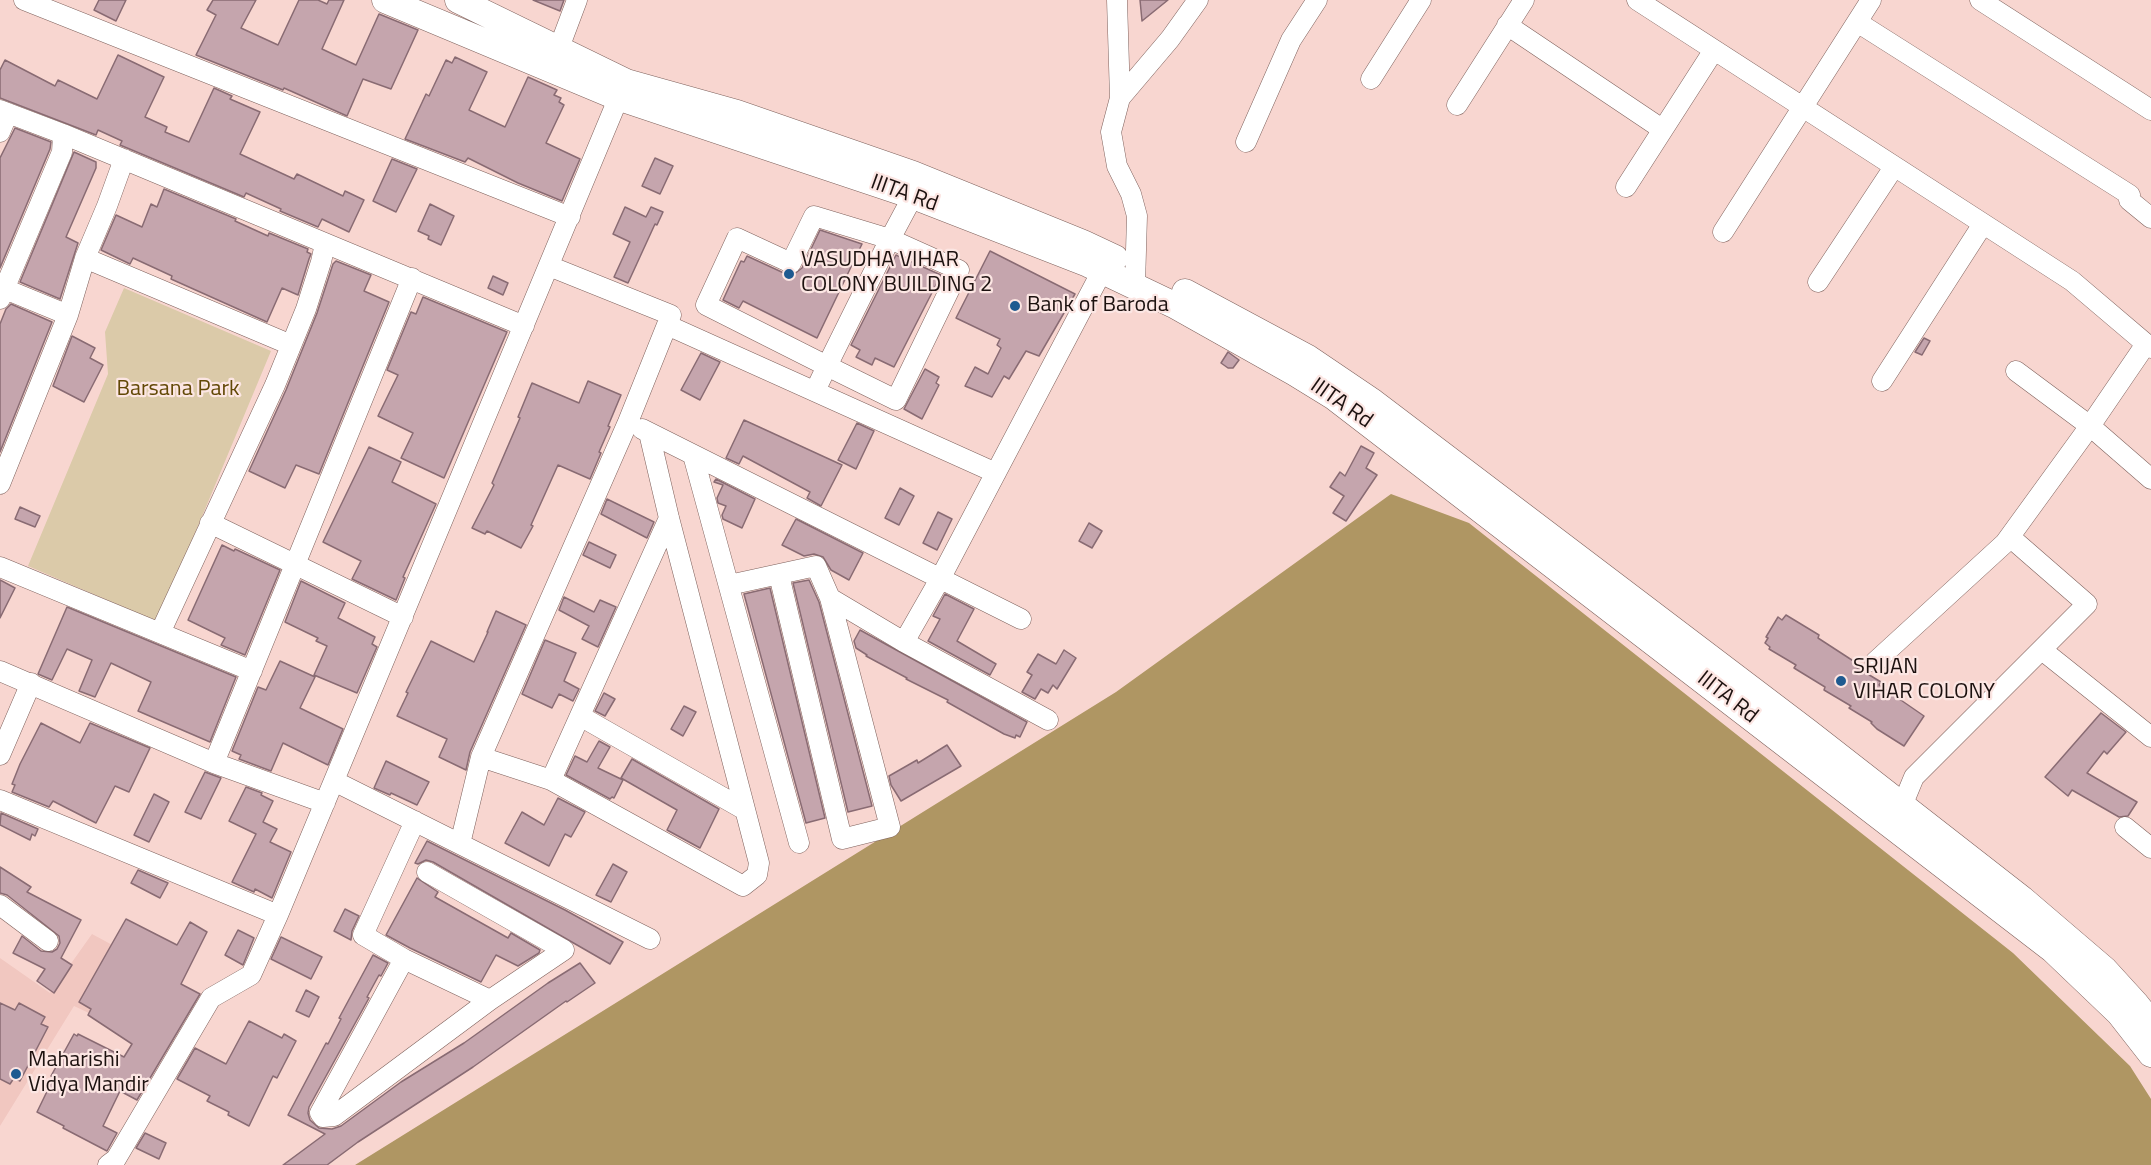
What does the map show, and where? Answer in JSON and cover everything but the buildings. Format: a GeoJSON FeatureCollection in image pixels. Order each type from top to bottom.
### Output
{"type":"FeatureCollection","features":[{"type":"Feature","properties":{"kind":"main road","name":"IIITA Rd"},"geometry":{"type":"LineString","coordinates":[[385,0],[913,196],[1102,271],[1135,276]]}},
{"type":"Feature","properties":{"kind":"main road","name":"IIITA Rd"},"geometry":{"type":"LineString","coordinates":[[459,0],[559,48],[621,89],[737,113],[913,174],[1083,243],[1135,276],[1308,358],[1367,410],[2053,950],[2119,1013],[2151,1054]]}},
{"type":"Feature","properties":{"kind":"main road","name":"IIITA Rd"},"geometry":{"type":"LineString","coordinates":[[1367,410],[1902,806],[2022,899],[2105,970],[2151,1023]]}},
{"type":"Feature","properties":{"kind":"street"},"geometry":{"type":"LineString","coordinates":[[24,0],[570,217]]}},
{"type":"Feature","properties":{"kind":"street"},"geometry":{"type":"LineString","coordinates":[[559,48],[577,0]]}},
{"type":"Feature","properties":{"kind":"street"},"geometry":{"type":"LineString","coordinates":[[1117,0],[1120,98],[1111,132],[1118,166],[1131,194],[1137,216],[1135,276]]}},
{"type":"Feature","properties":{"kind":"street"},"geometry":{"type":"LineString","coordinates":[[1120,98],[1170,39],[1198,0]]}},
{"type":"Feature","properties":{"kind":"street"},"geometry":{"type":"LineString","coordinates":[[1246,142],[1292,40],[1317,0]]}},
{"type":"Feature","properties":{"kind":"street"},"geometry":{"type":"LineString","coordinates":[[1371,79],[1421,0]]}},
{"type":"Feature","properties":{"kind":"street"},"geometry":{"type":"LineString","coordinates":[[1456,105],[1524,0]]}},
{"type":"Feature","properties":{"kind":"street"},"geometry":{"type":"LineString","coordinates":[[1636,0],[2072,281],[2149,346],[2005,543],[1875,662]]}},
{"type":"Feature","properties":{"kind":"street"},"geometry":{"type":"LineString","coordinates":[[1723,232],[1871,0]]}},
{"type":"Feature","properties":{"kind":"street"},"geometry":{"type":"LineString","coordinates":[[1980,0],[2151,110]]}},
{"type":"Feature","properties":{"kind":"street"},"geometry":{"type":"LineString","coordinates":[[1857,22],[2129,198],[2151,218]]}},
{"type":"Feature","properties":{"kind":"street"},"geometry":{"type":"LineString","coordinates":[[1507,25],[1662,129]]}},
{"type":"Feature","properties":{"kind":"street"},"geometry":{"type":"LineString","coordinates":[[1626,187],[1714,50]]}},
{"type":"Feature","properties":{"kind":"street"},"geometry":{"type":"LineString","coordinates":[[108,1165],[116,1159],[211,998],[250,975],[278,915],[403,617],[621,89]]}},
{"type":"Feature","properties":{"kind":"street"},"geometry":{"type":"LineString","coordinates":[[0,132],[4,112],[63,134],[524,326]]}},
{"type":"Feature","properties":{"kind":"street"},"geometry":{"type":"LineString","coordinates":[[63,134],[62,152],[2,292],[68,315]]}},
{"type":"Feature","properties":{"kind":"street"},"geometry":{"type":"LineString","coordinates":[[0,484],[68,315],[86,258],[123,159]]}},
{"type":"Feature","properties":{"kind":"street"},"geometry":{"type":"LineString","coordinates":[[1818,282],[1894,167]]}},
{"type":"Feature","properties":{"kind":"street"},"geometry":{"type":"LineString","coordinates":[[815,391],[913,196]]}},
{"type":"Feature","properties":{"kind":"street"},"geometry":{"type":"LineString","coordinates":[[814,216],[890,239],[959,270],[896,400],[826,366],[706,305],[737,238],[791,263],[814,216]]}},
{"type":"Feature","properties":{"kind":"street"},"geometry":{"type":"LineString","coordinates":[[1882,381],[1983,224]]}},
{"type":"Feature","properties":{"kind":"street"},"geometry":{"type":"LineString","coordinates":[[160,633],[275,385],[306,309],[325,244]]}},
{"type":"Feature","properties":{"kind":"street"},"geometry":{"type":"LineString","coordinates":[[86,258],[291,345]]}},
{"type":"Feature","properties":{"kind":"street"},"geometry":{"type":"LineString","coordinates":[[460,844],[481,757],[628,422],[671,315],[549,266]]}},
{"type":"Feature","properties":{"kind":"street"},"geometry":{"type":"LineString","coordinates":[[904,642],[940,579],[1102,271]]}},
{"type":"Feature","properties":{"kind":"street"},"geometry":{"type":"LineString","coordinates":[[214,763],[412,278]]}},
{"type":"Feature","properties":{"kind":"street"},"geometry":{"type":"LineString","coordinates":[[667,325],[996,473]]}},
{"type":"Feature","properties":{"kind":"street"},"geometry":{"type":"LineString","coordinates":[[2016,371],[2090,426],[2151,479]]}},
{"type":"Feature","properties":{"kind":"street"},"geometry":{"type":"LineString","coordinates":[[628,422],[1021,619]]}},
{"type":"Feature","properties":{"kind":"street"},"geometry":{"type":"LineString","coordinates":[[481,757],[551,780],[743,886],[757,875],[759,863],[669,518],[649,432]]}},
{"type":"Feature","properties":{"kind":"street"},"geometry":{"type":"LineString","coordinates":[[693,455],[798,843]]}},
{"type":"Feature","properties":{"kind":"street"},"geometry":{"type":"LineString","coordinates":[[551,780],[669,518]]}},
{"type":"Feature","properties":{"kind":"street"},"geometry":{"type":"LineString","coordinates":[[210,523],[403,617]]}},
{"type":"Feature","properties":{"kind":"street"},"geometry":{"type":"LineString","coordinates":[[1902,806],[1914,777],[2087,604],[2010,537]]}},
{"type":"Feature","properties":{"kind":"street"},"geometry":{"type":"LineString","coordinates":[[729,585],[816,566],[830,598],[890,827],[842,839],[779,575]]}},
{"type":"Feature","properties":{"kind":"street"},"geometry":{"type":"LineString","coordinates":[[0,567],[252,671]]}},
{"type":"Feature","properties":{"kind":"street"},"geometry":{"type":"LineString","coordinates":[[830,598],[904,642],[1048,720]]}},
{"type":"Feature","properties":{"kind":"street"},"geometry":{"type":"LineString","coordinates":[[2042,650],[2151,737]]}},
{"type":"Feature","properties":{"kind":"street"},"geometry":{"type":"LineString","coordinates":[[0,670],[214,763],[325,803]]}},
{"type":"Feature","properties":{"kind":"street"},"geometry":{"type":"LineString","coordinates":[[0,755],[31,683]]}},
{"type":"Feature","properties":{"kind":"street"},"geometry":{"type":"LineString","coordinates":[[580,716],[745,810]]}},
{"type":"Feature","properties":{"kind":"street"},"geometry":{"type":"LineString","coordinates":[[334,781],[650,939]]}},
{"type":"Feature","properties":{"kind":"street"},"geometry":{"type":"LineString","coordinates":[[0,800],[278,915]]}},
{"type":"Feature","properties":{"kind":"street"},"geometry":{"type":"LineString","coordinates":[[415,821],[363,935],[404,959],[490,1000]]}},
{"type":"Feature","properties":{"kind":"street"},"geometry":{"type":"LineString","coordinates":[[2126,828],[2151,848]]}},
{"type":"Feature","properties":{"kind":"street"},"geometry":{"type":"LineString","coordinates":[[404,959],[320,1113],[322,1117],[334,1116],[490,1000],[564,950],[427,872]]}},
{"type":"Feature","properties":{"kind":"street"},"geometry":{"type":"LineString","coordinates":[[0,905],[48,941]]}},
{"type":"Feature","properties":{"kind":"shaded area"},"geometry":{"type":"Polygon","coordinates":[[[1391,494],[1469,523],[2013,953],[2130,1066],[2151,1099],[2151,1165],[355,1165],[1116,692],[1391,494]]]}},
{"type":"Feature","properties":{"kind":"shaded area","name":"Maharishi Vidya Mandir"},"geometry":{"type":"Polygon","coordinates":[[[92,934],[144,962],[108,1022],[74,1006],[0,1126],[0,958],[50,993],[92,934]]]}},
{"type":"Feature","properties":{"kind":"green space","name":"Barsana Park"},"geometry":{"type":"Polygon","coordinates":[[[124,288],[271,351],[158,622],[28,566],[108,374],[105,332],[124,288]]]}},
{"type":"Feature","properties":{"kind":"place","name":"VASUDHA VIHAR COLONY BUILDING 2"},"geometry":{"type":"Point","coordinates":[789,274]}},
{"type":"Feature","properties":{"kind":"place","name":"Bank of Baroda"},"geometry":{"type":"Point","coordinates":[1015,306]}},
{"type":"Feature","properties":{"kind":"place","name":"SRIJAN VIHAR COLONY"},"geometry":{"type":"Point","coordinates":[1841,681]}},
{"type":"Feature","properties":{"kind":"place","name":"Maharishi Vidya Mandir"},"geometry":{"type":"Point","coordinates":[16,1074]}}]}
